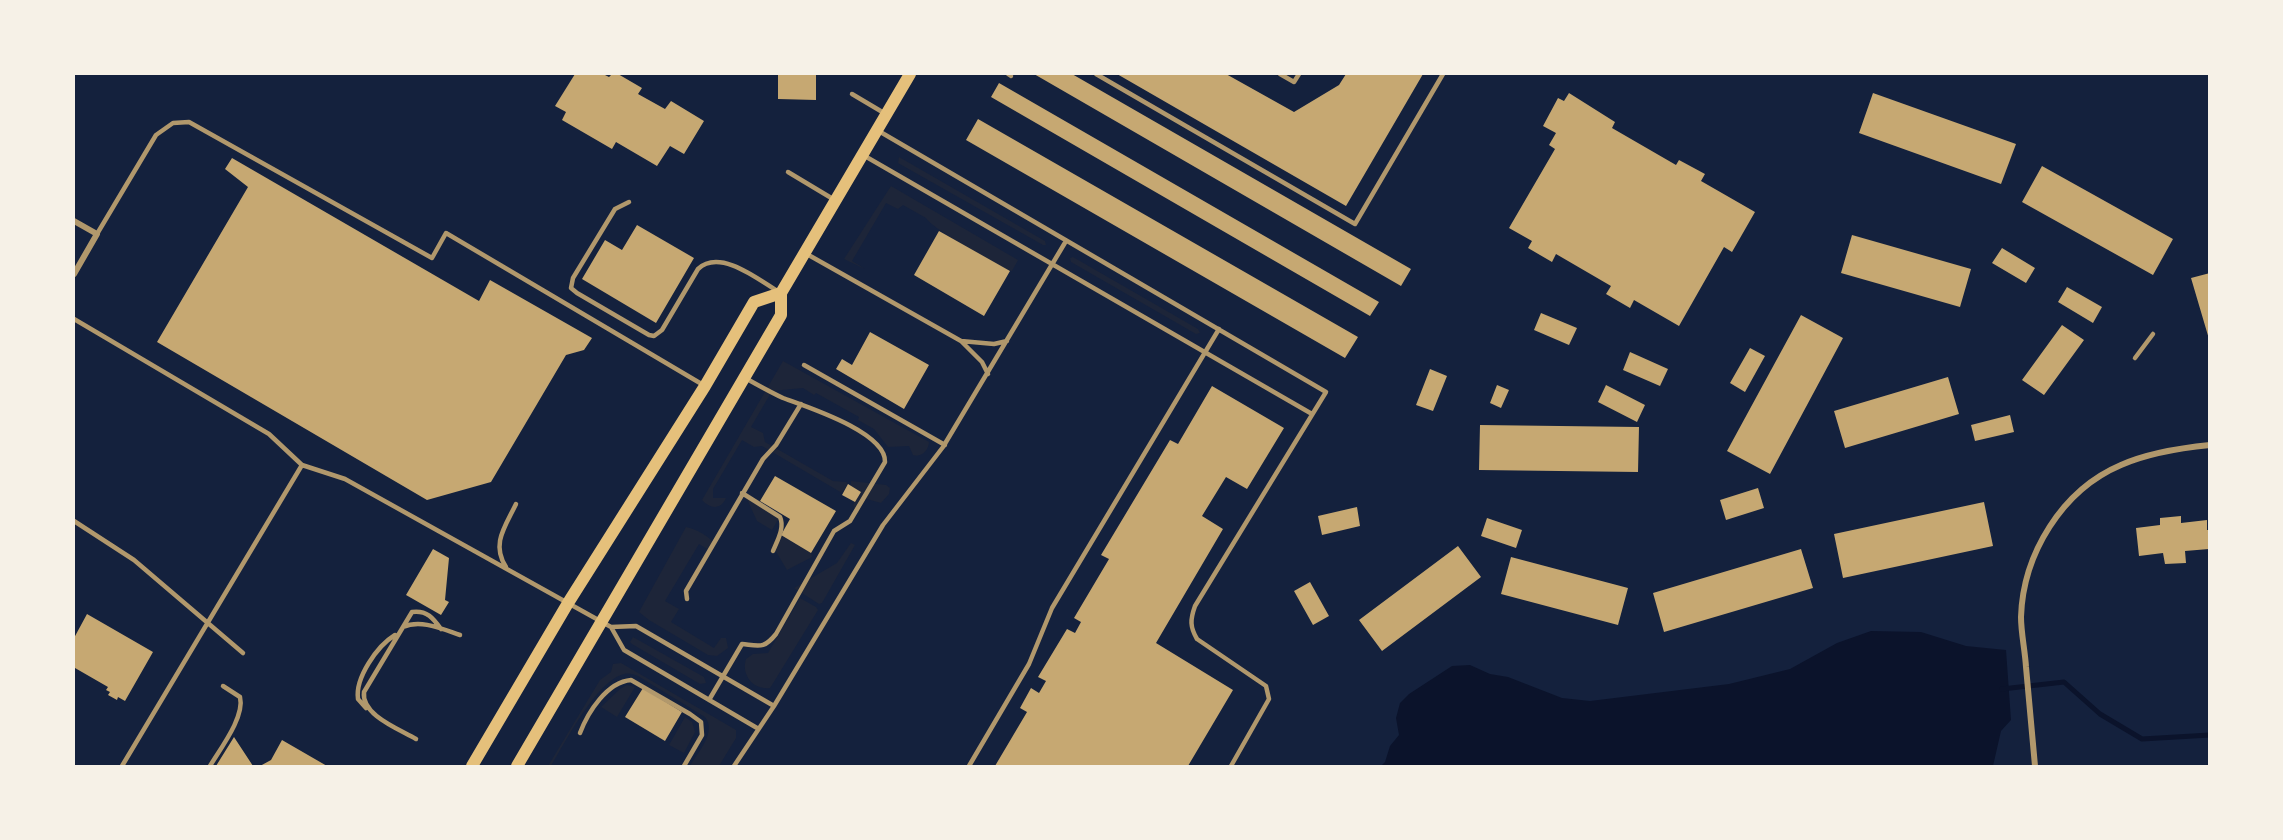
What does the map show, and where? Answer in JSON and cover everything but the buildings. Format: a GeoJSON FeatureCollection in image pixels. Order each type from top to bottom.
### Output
{"type":"FeatureCollection","features":[{"type":"Feature","properties":{"kind":"main road"},"geometry":{"type":"LineString","coordinates":[[517,766],[607,624],[782,315],[781,293],[910,74]]}},
{"type":"Feature","properties":{"kind":"main road"},"geometry":{"type":"LineString","coordinates":[[472,766],[568,603],[705,386],[754,302],[781,293]]}},
{"type":"Feature","properties":{"kind":"street"},"geometry":{"type":"LineString","coordinates":[[74,221],[97,234],[74,274]]}},
{"type":"Feature","properties":{"kind":"street"},"geometry":{"type":"LineString","coordinates":[[2035,766],[2022,617],[2027,579],[2037,549],[2059,512],[2087,486],[2111,470],[2144,457],[2210,445]]}},
{"type":"Feature","properties":{"kind":"lane"},"geometry":{"type":"LineString","coordinates":[[1096,74],[1355,224],[1443,74]]}},
{"type":"Feature","properties":{"kind":"lane"},"geometry":{"type":"LineString","coordinates":[[1280,74],[1294,82],[1299,74]]}},
{"type":"Feature","properties":{"kind":"lane"},"geometry":{"type":"LineString","coordinates":[[852,93],[887,114]]}},
{"type":"Feature","properties":{"kind":"lane"},"geometry":{"type":"LineString","coordinates":[[97,234],[156,135],[173,123],[189,122],[432,258],[446,233],[705,386]]}},
{"type":"Feature","properties":{"kind":"lane"},"geometry":{"type":"LineString","coordinates":[[877,130],[1326,392],[1195,606],[1191,618],[1191,628],[1197,639],[1266,686],[1269,699],[1231,766]]}},
{"type":"Feature","properties":{"kind":"lane"},"geometry":{"type":"LineString","coordinates":[[863,155],[1312,414]]}},
{"type":"Feature","properties":{"kind":"lane"},"geometry":{"type":"LineString","coordinates":[[788,172],[836,200]]}},
{"type":"Feature","properties":{"kind":"lane"},"geometry":{"type":"LineString","coordinates":[[628,202],[615,209],[573,278],[572,288],[587,299],[648,335],[654,336],[662,330],[698,268],[705,263],[733,264],[781,293]]}},
{"type":"Feature","properties":{"kind":"lane"},"geometry":{"type":"LineString","coordinates":[[734,766],[774,705],[883,525],[945,445],[1066,241]]}},
{"type":"Feature","properties":{"kind":"lane"},"geometry":{"type":"LineString","coordinates":[[805,253],[961,341],[982,362],[988,374]]}},
{"type":"Feature","properties":{"kind":"lane"},"geometry":{"type":"LineString","coordinates":[[74,319],[269,434],[302,465],[345,479],[607,624],[636,626],[774,705]]}},
{"type":"Feature","properties":{"kind":"lane"},"geometry":{"type":"LineString","coordinates":[[969,766],[1029,664],[1052,608],[1219,329]]}},
{"type":"Feature","properties":{"kind":"lane"},"geometry":{"type":"LineString","coordinates":[[2135,358],[2153,334]]}},
{"type":"Feature","properties":{"kind":"lane"},"geometry":{"type":"LineString","coordinates":[[961,341],[994,344],[1007,341]]}},
{"type":"Feature","properties":{"kind":"lane"},"geometry":{"type":"LineString","coordinates":[[804,365],[945,445]]}},
{"type":"Feature","properties":{"kind":"lane"},"geometry":{"type":"LineString","coordinates":[[709,700],[742,644],[762,647],[769,643],[776,634],[834,531],[850,521],[885,462],[884,452],[879,445],[839,419],[816,408],[781,397],[745,378]]}},
{"type":"Feature","properties":{"kind":"lane"},"geometry":{"type":"LineString","coordinates":[[687,599],[686,591],[742,493],[763,459],[776,445],[801,404]]}},
{"type":"Feature","properties":{"kind":"lane"},"geometry":{"type":"LineString","coordinates":[[122,766],[302,465]]}},
{"type":"Feature","properties":{"kind":"lane"},"geometry":{"type":"LineString","coordinates":[[742,493],[783,522],[773,551]]}},
{"type":"Feature","properties":{"kind":"lane"},"geometry":{"type":"LineString","coordinates":[[508,570],[498,550],[516,504]]}},
{"type":"Feature","properties":{"kind":"lane"},"geometry":{"type":"LineString","coordinates":[[74,521],[134,560],[243,653]]}},
{"type":"Feature","properties":{"kind":"lane"},"geometry":{"type":"LineString","coordinates":[[372,712],[364,704],[364,692],[412,612],[419,611],[429,615],[441,629]]}},
{"type":"Feature","properties":{"kind":"lane"},"geometry":{"type":"LineString","coordinates":[[403,627],[411,624],[460,635]]}},
{"type":"Feature","properties":{"kind":"lane"},"geometry":{"type":"LineString","coordinates":[[607,624],[624,650],[758,728]]}},
{"type":"Feature","properties":{"kind":"lane"},"geometry":{"type":"LineString","coordinates":[[398,634],[379,648],[357,685],[358,699],[372,712],[416,739]]}},
{"type":"Feature","properties":{"kind":"lane"},"geometry":{"type":"LineString","coordinates":[[580,733],[595,705],[613,687],[631,680],[701,722],[702,735],[684,766]]}},
{"type":"Feature","properties":{"kind":"lane"},"geometry":{"type":"LineString","coordinates":[[210,766],[242,707],[240,697],[223,686]]}},
{"type":"Feature","properties":{"kind":"shaded area"},"geometry":{"type":"Polygon","coordinates":[[[899,157],[1045,241],[1046,245],[898,163],[899,157]]]}},
{"type":"Feature","properties":{"kind":"shaded area"},"geometry":{"type":"Polygon","coordinates":[[[891,186],[1018,260],[1012,271],[966,247],[939,230],[926,218],[903,205],[898,209],[886,203],[852,261],[865,269],[844,259],[891,186]]]}},
{"type":"Feature","properties":{"kind":"shaded area"},"geometry":{"type":"Polygon","coordinates":[[[1073,257],[1198,329],[1200,333],[1196,334],[1071,262],[1070,258],[1073,257]]]}},
{"type":"Feature","properties":{"kind":"shaded area"},"geometry":{"type":"Polygon","coordinates":[[[783,361],[929,442],[929,445],[922,454],[916,456],[913,455],[909,446],[888,447],[874,429],[858,420],[859,417],[816,393],[814,395],[803,388],[772,391],[751,427],[763,433],[765,442],[833,481],[848,484],[842,493],[762,446],[754,447],[742,440],[713,489],[713,498],[726,498],[724,502],[715,507],[708,505],[702,500],[783,361]]]}},
{"type":"Feature","properties":{"kind":"shaded area"},"geometry":{"type":"Polygon","coordinates":[[[851,481],[886,485],[890,488],[889,494],[881,503],[863,498],[859,513],[855,512],[853,505],[861,492],[851,486],[851,481]]]}},
{"type":"Feature","properties":{"kind":"shaded area"},"geometry":{"type":"Polygon","coordinates":[[[746,497],[779,518],[772,530],[757,521],[746,497]]]}},
{"type":"Feature","properties":{"kind":"shaded area"},"geometry":{"type":"Polygon","coordinates":[[[686,527],[706,536],[715,545],[714,549],[709,550],[699,544],[665,601],[679,609],[671,622],[714,648],[721,638],[726,638],[728,648],[717,656],[708,655],[639,612],[686,527]]]}},
{"type":"Feature","properties":{"kind":"shaded area"},"geometry":{"type":"Polygon","coordinates":[[[778,534],[811,553],[812,557],[787,570],[772,545],[778,534]]]}},
{"type":"Feature","properties":{"kind":"shaded area"},"geometry":{"type":"Polygon","coordinates":[[[851,543],[855,545],[822,603],[819,604],[794,588],[837,563],[851,543]]]}},
{"type":"Feature","properties":{"kind":"shaded area"},"geometry":{"type":"Polygon","coordinates":[[[800,598],[818,610],[770,688],[758,687],[747,676],[746,659],[753,654],[768,653],[800,598]]]}},
{"type":"Feature","properties":{"kind":"shaded area"},"geometry":{"type":"Polygon","coordinates":[[[1871,631],[1921,632],[1966,646],[2006,650],[2011,720],[2001,731],[1993,766],[1381,766],[1385,762],[1390,746],[1399,735],[1396,718],[1400,703],[1409,694],[1452,666],[1470,665],[1562,698],[1590,701],[1729,684],[1790,669],[1837,643],[1871,631]]]}},
{"type":"Feature","properties":{"kind":"shaded area"},"geometry":{"type":"Polygon","coordinates":[[[633,637],[704,677],[706,683],[700,684],[632,644],[630,642],[633,637]]]}},
{"type":"Feature","properties":{"kind":"shaded area"},"geometry":{"type":"Polygon","coordinates":[[[621,663],[736,730],[736,738],[719,766],[690,766],[708,735],[708,723],[705,717],[638,676],[624,674],[613,679],[592,700],[551,766],[548,766],[600,680],[611,672],[613,664],[621,663]]]}},
{"type":"Feature","properties":{"kind":"shaded area"},"geometry":{"type":"Polygon","coordinates":[[[627,685],[635,687],[617,717],[601,707],[620,689],[627,685]]]}},
{"type":"Feature","properties":{"kind":"shaded area"},"geometry":{"type":"Polygon","coordinates":[[[685,717],[692,722],[695,732],[684,753],[669,745],[685,717]]]}},
{"type":"Feature","properties":{"kind":"waterway"},"geometry":{"type":"LineString","coordinates":[[2002,689],[2064,682],[2100,714],[2142,739],[2210,735]]}}]}
